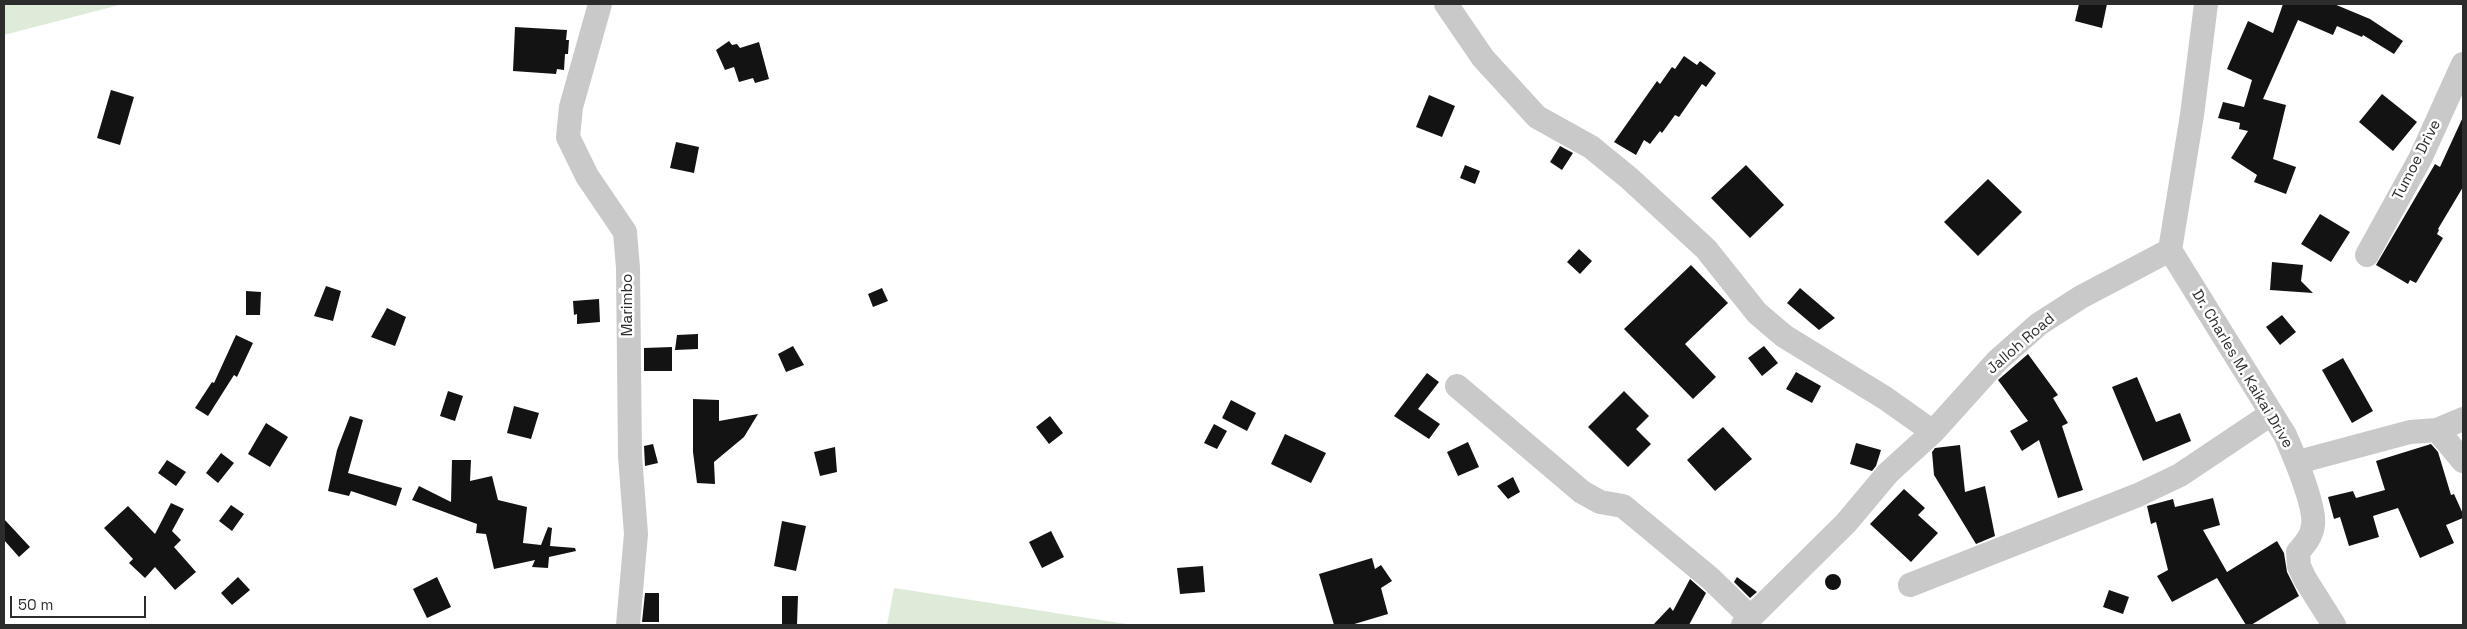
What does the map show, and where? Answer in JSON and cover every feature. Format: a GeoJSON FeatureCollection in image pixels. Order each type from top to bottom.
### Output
{"type":"FeatureCollection","features":[{"type":"Feature","properties":{"kind":"street","name":"Marimbo"},"geometry":{"type":"LineString","coordinates":[[600,4],[571,107],[568,137],[587,176],[625,232],[628,268],[630,456],[636,534],[628,625]]}},
{"type":"Feature","properties":{"kind":"street"},"geometry":{"type":"LineString","coordinates":[[1446,4],[1483,58],[1537,117],[1591,147],[1629,178],[1706,249],[1756,314],[1784,336],[1884,398],[1933,432]]}},
{"type":"Feature","properties":{"kind":"street"},"geometry":{"type":"LineString","coordinates":[[2170,250],[2192,115],[2206,4]]}},
{"type":"Feature","properties":{"kind":"street","name":"Tumoe Drive"},"geometry":{"type":"LineString","coordinates":[[2367,255],[2420,159],[2463,64]]}},
{"type":"Feature","properties":{"kind":"street","name":"Jalloh Road"},"geometry":{"type":"LineString","coordinates":[[1747,621],[1846,522],[1888,473],[1933,432],[1997,361],[2039,324],[2081,298],[2170,250]]}},
{"type":"Feature","properties":{"kind":"street","name":"Dr. Charles M. Kaikai Drive"},"geometry":{"type":"LineString","coordinates":[[2170,250],[2271,414],[2298,462],[2314,523],[2307,541],[2298,552],[2299,566],[2334,625]]}},
{"type":"Feature","properties":{"kind":"street"},"geometry":{"type":"LineString","coordinates":[[1457,386],[1582,492],[1600,502],[1623,506],[1712,579],[1747,621]]}},
{"type":"Feature","properties":{"kind":"street"},"geometry":{"type":"LineString","coordinates":[[1910,585],[2138,495],[2180,475],[2271,414]]}},
{"type":"Feature","properties":{"kind":"street"},"geometry":{"type":"LineString","coordinates":[[2298,462],[2410,432],[2437,430],[2463,419]]}},
{"type":"Feature","properties":{"kind":"street"},"geometry":{"type":"LineString","coordinates":[[2437,430],[2463,461]]}},
{"type":"Feature","properties":{"kind":"green space"},"geometry":{"type":"Polygon","coordinates":[[[4,4],[123,4],[4,35],[4,4]]]}},
{"type":"Feature","properties":{"kind":"green space"},"geometry":{"type":"Polygon","coordinates":[[[894,588],[1133,625],[887,625],[894,588]]]}},
{"type":"Feature","properties":{"kind":"building"},"geometry":{"type":"Polygon","coordinates":[[[2079,4],[2107,4],[2102,28],[2075,21],[2079,4]]]}},
{"type":"Feature","properties":{"kind":"building"},"geometry":{"type":"Polygon","coordinates":[[[2283,4],[2334,4],[2370,19],[2403,41],[2394,54],[2363,35],[2362,37],[2337,26],[2333,35],[2298,20],[2263,99],[2286,105],[2273,159],[2296,167],[2286,194],[2254,182],[2257,175],[2231,158],[2248,131],[2239,129],[2240,123],[2218,118],[2223,102],[2244,107],[2252,80],[2227,69],[2248,21],[2273,33],[2283,4]]]}},
{"type":"Feature","properties":{"kind":"building"},"geometry":{"type":"Polygon","coordinates":[[[515,27],[567,30],[566,40],[569,40],[568,54],[565,54],[564,70],[557,69],[556,74],[513,71],[515,27]]]}},
{"type":"Feature","properties":{"kind":"building"},"geometry":{"type":"Polygon","coordinates":[[[729,41],[732,45],[737,44],[740,48],[759,42],[769,79],[755,83],[753,78],[739,82],[734,67],[725,70],[716,50],[729,41]]]}},
{"type":"Feature","properties":{"kind":"building"},"geometry":{"type":"Polygon","coordinates":[[[1684,56],[1697,65],[1700,61],[1716,73],[1706,87],[1702,84],[1679,117],[1675,115],[1662,133],[1660,131],[1650,144],[1644,140],[1636,155],[1614,142],[1657,81],[1660,84],[1672,67],[1675,69],[1684,56]]]}},
{"type":"Feature","properties":{"kind":"building"},"geometry":{"type":"Polygon","coordinates":[[[111,90],[134,97],[120,145],[97,138],[111,90]]]}},
{"type":"Feature","properties":{"kind":"building"},"geometry":{"type":"Polygon","coordinates":[[[2382,94],[2417,122],[2393,151],[2359,122],[2382,94]]]}},
{"type":"Feature","properties":{"kind":"building"},"geometry":{"type":"Polygon","coordinates":[[[1429,95],[1455,106],[1442,137],[1416,127],[1429,95]]]}},
{"type":"Feature","properties":{"kind":"building"},"geometry":{"type":"Polygon","coordinates":[[[2463,117],[2463,187],[2438,229],[2437,234],[2443,238],[2416,283],[2410,280],[2408,284],[2376,265],[2435,164],[2440,167],[2463,117]]]}},
{"type":"Feature","properties":{"kind":"building"},"geometry":{"type":"Polygon","coordinates":[[[676,142],[699,147],[694,173],[670,168],[676,142]]]}},
{"type":"Feature","properties":{"kind":"building"},"geometry":{"type":"Polygon","coordinates":[[[1560,146],[1573,153],[1562,170],[1550,162],[1560,146]]]}},
{"type":"Feature","properties":{"kind":"building"},"geometry":{"type":"Polygon","coordinates":[[[1465,165],[1480,171],[1475,184],[1460,178],[1465,165]]]}},
{"type":"Feature","properties":{"kind":"building"},"geometry":{"type":"Polygon","coordinates":[[[1746,165],[1784,205],[1750,238],[1711,198],[1746,165]]]}},
{"type":"Feature","properties":{"kind":"building"},"geometry":{"type":"Polygon","coordinates":[[[1988,179],[2022,212],[1978,256],[1944,222],[1988,179]]]}},
{"type":"Feature","properties":{"kind":"building"},"geometry":{"type":"Polygon","coordinates":[[[2320,214],[2350,232],[2331,262],[2301,244],[2320,214]]]}},
{"type":"Feature","properties":{"kind":"building"},"geometry":{"type":"Polygon","coordinates":[[[1579,249],[1592,261],[1580,274],[1567,262],[1579,249]]]}},
{"type":"Feature","properties":{"kind":"building"},"geometry":{"type":"Polygon","coordinates":[[[2272,262],[2303,265],[2301,281],[2313,293],[2270,290],[2272,262]]]}},
{"type":"Feature","properties":{"kind":"building"},"geometry":{"type":"Polygon","coordinates":[[[1691,265],[1728,303],[1685,344],[1716,377],[1693,399],[1624,329],[1691,265]]]}},
{"type":"Feature","properties":{"kind":"building"},"geometry":{"type":"Polygon","coordinates":[[[326,286],[341,291],[333,321],[314,316],[326,286]]]}},
{"type":"Feature","properties":{"kind":"building"},"geometry":{"type":"Polygon","coordinates":[[[882,288],[888,301],[873,307],[868,294],[882,288]]]}},
{"type":"Feature","properties":{"kind":"building"},"geometry":{"type":"Polygon","coordinates":[[[1800,288],[1835,318],[1819,330],[1787,303],[1800,288]]]}},
{"type":"Feature","properties":{"kind":"building"},"geometry":{"type":"Polygon","coordinates":[[[246,291],[261,292],[260,315],[246,315],[246,291]]]}},
{"type":"Feature","properties":{"kind":"building"},"geometry":{"type":"Polygon","coordinates":[[[599,299],[600,322],[577,324],[577,314],[574,315],[573,301],[599,299]]]}},
{"type":"Feature","properties":{"kind":"building"},"geometry":{"type":"Polygon","coordinates":[[[387,308],[406,317],[395,346],[371,337],[387,308]]]}},
{"type":"Feature","properties":{"kind":"building"},"geometry":{"type":"Polygon","coordinates":[[[2282,315],[2296,332],[2280,345],[2266,327],[2282,315]]]}},
{"type":"Feature","properties":{"kind":"building"},"geometry":{"type":"Polygon","coordinates":[[[698,334],[698,349],[675,350],[677,335],[698,334]]]}},
{"type":"Feature","properties":{"kind":"building"},"geometry":{"type":"Polygon","coordinates":[[[236,335],[253,343],[237,377],[234,375],[208,416],[195,408],[212,382],[214,383],[236,335]]]}},
{"type":"Feature","properties":{"kind":"building"},"geometry":{"type":"Polygon","coordinates":[[[793,346],[804,365],[786,372],[778,354],[793,346]]]}},
{"type":"Feature","properties":{"kind":"building"},"geometry":{"type":"Polygon","coordinates":[[[1764,346],[1778,363],[1762,376],[1748,358],[1764,346]]]}},
{"type":"Feature","properties":{"kind":"building"},"geometry":{"type":"Polygon","coordinates":[[[672,347],[672,371],[644,371],[644,348],[672,347]]]}},
{"type":"Feature","properties":{"kind":"building"},"geometry":{"type":"Polygon","coordinates":[[[2028,354],[2058,395],[2053,398],[2068,423],[2062,426],[2083,490],[2058,498],[2039,440],[2022,451],[2010,431],[2028,421],[1998,380],[2028,354]]]}},
{"type":"Feature","properties":{"kind":"building"},"geometry":{"type":"Polygon","coordinates":[[[2343,358],[2373,411],[2352,423],[2322,370],[2343,358]]]}},
{"type":"Feature","properties":{"kind":"building"},"geometry":{"type":"Polygon","coordinates":[[[1796,372],[1821,386],[1812,403],[1786,389],[1796,372]]]}},
{"type":"Feature","properties":{"kind":"building"},"geometry":{"type":"Polygon","coordinates":[[[1427,373],[1439,382],[1418,409],[1440,424],[1429,439],[1394,416],[1427,373]]]}},
{"type":"Feature","properties":{"kind":"building"},"geometry":{"type":"Polygon","coordinates":[[[2137,377],[2156,422],[2180,413],[2191,441],[2143,461],[2112,387],[2137,377]]]}},
{"type":"Feature","properties":{"kind":"building"},"geometry":{"type":"Polygon","coordinates":[[[448,391],[463,396],[455,421],[440,416],[448,391]]]}},
{"type":"Feature","properties":{"kind":"building"},"geometry":{"type":"Polygon","coordinates":[[[1624,391],[1649,416],[1636,429],[1651,444],[1628,467],[1588,427],[1624,391]]]}},
{"type":"Feature","properties":{"kind":"building"},"geometry":{"type":"Polygon","coordinates":[[[693,399],[719,400],[719,421],[758,414],[744,437],[714,462],[715,484],[697,483],[693,452],[693,399]]]}},
{"type":"Feature","properties":{"kind":"building"},"geometry":{"type":"Polygon","coordinates":[[[1231,400],[1256,413],[1247,431],[1222,418],[1231,400]]]}},
{"type":"Feature","properties":{"kind":"building"},"geometry":{"type":"Polygon","coordinates":[[[514,406],[539,413],[531,439],[507,433],[514,406]]]}},
{"type":"Feature","properties":{"kind":"building"},"geometry":{"type":"Polygon","coordinates":[[[350,416],[363,420],[348,473],[402,488],[396,506],[351,491],[349,496],[328,491],[337,450],[350,416]]]}},
{"type":"Feature","properties":{"kind":"building"},"geometry":{"type":"Polygon","coordinates":[[[1050,416],[1063,433],[1049,444],[1036,427],[1050,416]]]}},
{"type":"Feature","properties":{"kind":"building"},"geometry":{"type":"Polygon","coordinates":[[[266,423],[288,437],[270,467],[248,454],[266,423]]]}},
{"type":"Feature","properties":{"kind":"building"},"geometry":{"type":"Polygon","coordinates":[[[1214,424],[1227,431],[1217,449],[1204,443],[1214,424]]]}},
{"type":"Feature","properties":{"kind":"building"},"geometry":{"type":"Polygon","coordinates":[[[1723,427],[1752,459],[1715,491],[1687,460],[1723,427]]]}},
{"type":"Feature","properties":{"kind":"building"},"geometry":{"type":"Polygon","coordinates":[[[1285,434],[1326,453],[1311,483],[1271,464],[1285,434]]]}},
{"type":"Feature","properties":{"kind":"building"},"geometry":{"type":"Polygon","coordinates":[[[1468,442],[1479,467],[1458,476],[1447,452],[1468,442]]]}},
{"type":"Feature","properties":{"kind":"building"},"geometry":{"type":"Polygon","coordinates":[[[1856,443],[1881,450],[1876,466],[1872,471],[1850,464],[1856,443]]]}},
{"type":"Feature","properties":{"kind":"building"},"geometry":{"type":"Polygon","coordinates":[[[653,444],[658,463],[645,466],[644,446],[653,444]]]}},
{"type":"Feature","properties":{"kind":"building"},"geometry":{"type":"Polygon","coordinates":[[[2431,444],[2438,452],[2451,495],[2454,494],[2463,514],[2463,518],[2446,525],[2454,543],[2420,558],[2398,508],[2373,516],[2379,537],[2349,546],[2340,517],[2334,519],[2328,497],[2353,491],[2356,498],[2385,490],[2376,461],[2431,444]]]}},
{"type":"Feature","properties":{"kind":"building"},"geometry":{"type":"Polygon","coordinates":[[[1960,445],[1965,492],[1985,486],[1995,536],[1976,544],[1934,475],[1932,452],[1935,448],[1960,445]]]}},
{"type":"Feature","properties":{"kind":"building"},"geometry":{"type":"Polygon","coordinates":[[[835,447],[837,472],[820,476],[814,452],[835,447]]]}},
{"type":"Feature","properties":{"kind":"building"},"geometry":{"type":"Polygon","coordinates":[[[221,453],[234,463],[218,483],[206,473],[221,453]]]}},
{"type":"Feature","properties":{"kind":"building"},"geometry":{"type":"Polygon","coordinates":[[[167,460],[186,472],[176,486],[158,473],[167,460]]]}},
{"type":"Feature","properties":{"kind":"building"},"geometry":{"type":"Polygon","coordinates":[[[452,460],[471,460],[470,481],[492,476],[498,500],[527,507],[523,543],[541,545],[548,527],[552,528],[550,546],[575,548],[576,551],[549,557],[548,568],[532,567],[535,560],[494,569],[486,534],[476,533],[477,524],[412,500],[419,486],[451,502],[452,460]]]}},
{"type":"Feature","properties":{"kind":"building"},"geometry":{"type":"Polygon","coordinates":[[[1513,477],[1520,492],[1508,499],[1497,486],[1513,477]]]}},
{"type":"Feature","properties":{"kind":"building"},"geometry":{"type":"Polygon","coordinates":[[[1904,489],[1925,508],[1918,515],[1938,533],[1911,562],[1870,524],[1904,489]]]}},
{"type":"Feature","properties":{"kind":"building"},"geometry":{"type":"Polygon","coordinates":[[[2213,498],[2220,525],[2203,530],[2227,572],[2277,541],[2284,553],[2287,572],[2299,596],[2251,625],[2246,625],[2217,578],[2172,602],[2157,576],[2168,570],[2156,522],[2151,524],[2147,506],[2173,499],[2175,507],[2213,498]]]}},
{"type":"Feature","properties":{"kind":"building"},"geometry":{"type":"Polygon","coordinates":[[[171,503],[184,509],[172,531],[181,540],[174,547],[196,572],[175,590],[155,567],[145,578],[129,563],[133,559],[104,528],[128,506],[155,534],[171,503]]]}},
{"type":"Feature","properties":{"kind":"building"},"geometry":{"type":"Polygon","coordinates":[[[231,505],[244,514],[232,531],[219,521],[231,505]]]}},
{"type":"Feature","properties":{"kind":"building"},"geometry":{"type":"Polygon","coordinates":[[[4,519],[30,547],[19,557],[4,540],[4,519]]]}},
{"type":"Feature","properties":{"kind":"building"},"geometry":{"type":"Polygon","coordinates":[[[782,521],[806,526],[796,571],[774,566],[782,521]]]}},
{"type":"Feature","properties":{"kind":"building"},"geometry":{"type":"Polygon","coordinates":[[[1051,531],[1064,557],[1042,568],[1029,542],[1051,531]]]}},
{"type":"Feature","properties":{"kind":"building"},"geometry":{"type":"Polygon","coordinates":[[[1372,558],[1375,569],[1381,565],[1392,581],[1381,588],[1388,614],[1351,625],[1334,625],[1319,574],[1372,558]]]}},
{"type":"Feature","properties":{"kind":"building"},"geometry":{"type":"Polygon","coordinates":[[[1203,566],[1205,592],[1180,594],[1177,568],[1203,566]]]}},
{"type":"Feature","properties":{"kind":"building"},"geometry":{"type":"Polygon","coordinates":[[[1833,574],[1839,576],[1841,582],[1839,588],[1833,590],[1827,588],[1825,582],[1827,576],[1833,574]]]}},
{"type":"Feature","properties":{"kind":"building"},"geometry":{"type":"Polygon","coordinates":[[[238,577],[250,590],[232,605],[221,593],[238,577]]]}},
{"type":"Feature","properties":{"kind":"building"},"geometry":{"type":"Polygon","coordinates":[[[437,577],[451,607],[427,618],[413,589],[437,577]]]}},
{"type":"Feature","properties":{"kind":"building"},"geometry":{"type":"Polygon","coordinates":[[[1737,577],[1757,592],[1750,598],[1734,582],[1737,577]]]}},
{"type":"Feature","properties":{"kind":"building"},"geometry":{"type":"Polygon","coordinates":[[[1690,579],[1706,593],[1689,625],[1653,625],[1670,607],[1673,611],[1690,579]]]}},
{"type":"Feature","properties":{"kind":"building"},"geometry":{"type":"Polygon","coordinates":[[[2109,590],[2129,597],[2123,614],[2103,607],[2109,590]]]}},
{"type":"Feature","properties":{"kind":"building"},"geometry":{"type":"Polygon","coordinates":[[[645,593],[659,593],[659,622],[642,622],[645,593]]]}},
{"type":"Feature","properties":{"kind":"building"},"geometry":{"type":"Polygon","coordinates":[[[782,596],[798,596],[797,625],[782,625],[782,596]]]}}]}
